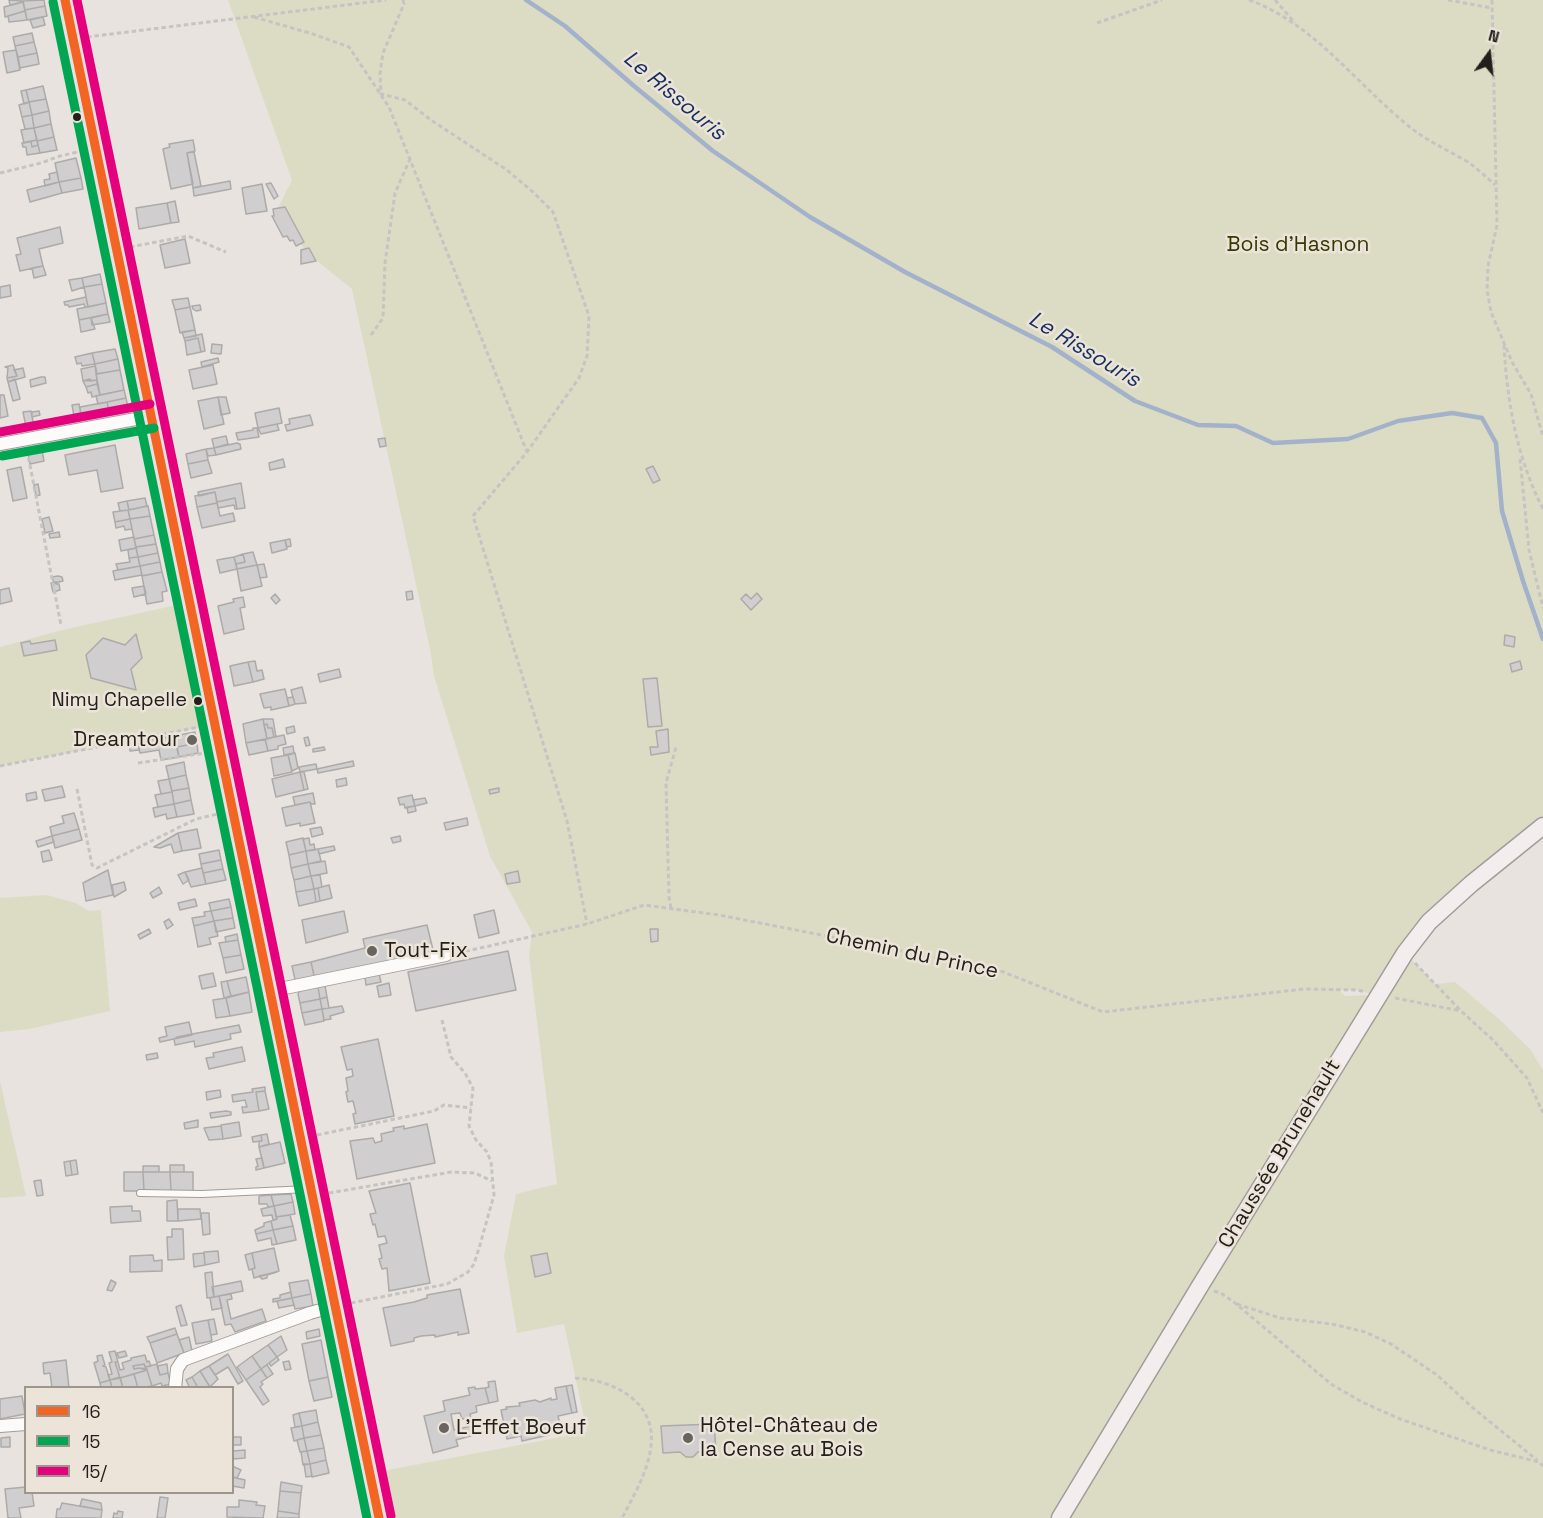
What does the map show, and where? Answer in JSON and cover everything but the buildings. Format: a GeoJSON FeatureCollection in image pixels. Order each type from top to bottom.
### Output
{"type":"FeatureCollection","features":[{"type":"Feature","properties":{"kind":"main road"},"geometry":{"type":"LineString","coordinates":[[65,0],[379,1518]]}},
{"type":"Feature","properties":{"kind":"main road","name":"Chaussée Brunehault"},"geometry":{"type":"LineString","coordinates":[[1060,1518],[1405,953],[1429,921],[1543,826]]}},
{"type":"Feature","properties":{"kind":"street"},"geometry":{"type":"LineString","coordinates":[[0,444],[152,416]]}},
{"type":"Feature","properties":{"kind":"street"},"geometry":{"type":"LineString","coordinates":[[270,991],[446,956]]}},
{"type":"Feature","properties":{"kind":"street"},"geometry":{"type":"LineString","coordinates":[[175,1386],[177,1369],[183,1360],[335,1306]]}},
{"type":"Feature","properties":{"kind":"street"},"geometry":{"type":"LineString","coordinates":[[0,1426],[24,1424]]}},
{"type":"Feature","properties":{"kind":"lane"},"geometry":{"type":"LineString","coordinates":[[141,1193],[311,1193]]}},
{"type":"Feature","properties":{"kind":"path"},"geometry":{"type":"LineString","coordinates":[[73,39],[386,0]]}},
{"type":"Feature","properties":{"kind":"path"},"geometry":{"type":"LineString","coordinates":[[381,94],[380,73],[383,53],[402,10],[403,0]]}},
{"type":"Feature","properties":{"kind":"path"},"geometry":{"type":"LineString","coordinates":[[1097,23],[1162,0]]}},
{"type":"Feature","properties":{"kind":"path"},"geometry":{"type":"LineString","coordinates":[[1249,0],[1280,14],[1300,29],[1411,128],[1435,145],[1464,160],[1496,186]]}},
{"type":"Feature","properties":{"kind":"path"},"geometry":{"type":"LineString","coordinates":[[1275,0],[1300,29]]}},
{"type":"Feature","properties":{"kind":"path"},"geometry":{"type":"LineString","coordinates":[[1448,0],[1492,8]]}},
{"type":"Feature","properties":{"kind":"path"},"geometry":{"type":"LineString","coordinates":[[1492,0],[1497,225],[1488,266],[1487,290],[1491,312],[1512,362],[1531,394],[1543,436]]}},
{"type":"Feature","properties":{"kind":"path"},"geometry":{"type":"LineString","coordinates":[[254,17],[349,47],[381,94],[389,107],[527,452]]}},
{"type":"Feature","properties":{"kind":"path"},"geometry":{"type":"LineString","coordinates":[[381,94],[405,100],[507,170],[553,212],[589,316],[587,356],[579,378],[527,452],[473,516],[567,821],[587,924]]}},
{"type":"Feature","properties":{"kind":"path"},"geometry":{"type":"LineString","coordinates":[[0,173],[95,148]]}},
{"type":"Feature","properties":{"kind":"path"},"geometry":{"type":"LineString","coordinates":[[371,335],[383,318],[385,263],[395,194],[410,159]]}},
{"type":"Feature","properties":{"kind":"path"},"geometry":{"type":"LineString","coordinates":[[118,250],[188,236],[226,252]]}},
{"type":"Feature","properties":{"kind":"path"},"geometry":{"type":"LineString","coordinates":[[1504,343],[1507,389],[1520,453],[1529,550],[1543,608]]}},
{"type":"Feature","properties":{"kind":"path"},"geometry":{"type":"LineString","coordinates":[[25,440],[61,625]]}},
{"type":"Feature","properties":{"kind":"path"},"geometry":{"type":"LineString","coordinates":[[1520,453],[1543,509]]}},
{"type":"Feature","properties":{"kind":"path"},"geometry":{"type":"LineString","coordinates":[[0,766],[215,724]]}},
{"type":"Feature","properties":{"kind":"path"},"geometry":{"type":"LineString","coordinates":[[671,908],[666,783],[676,747]]}},
{"type":"Feature","properties":{"kind":"path"},"geometry":{"type":"LineString","coordinates":[[138,764],[220,751]]}},
{"type":"Feature","properties":{"kind":"path"},"geometry":{"type":"LineString","coordinates":[[76,789],[92,865],[97,868],[196,819],[233,810]]}},
{"type":"Feature","properties":{"kind":"path","name":"Chemin du Prince"},"geometry":{"type":"LineString","coordinates":[[446,956],[587,924],[644,905],[719,915],[996,969],[1104,1012],[1304,989],[1358,990],[1461,1011]]}},
{"type":"Feature","properties":{"kind":"path"},"geometry":{"type":"LineString","coordinates":[[1405,953],[1461,1011],[1493,1040],[1527,1078],[1543,1113]]}},
{"type":"Feature","properties":{"kind":"path"},"geometry":{"type":"LineString","coordinates":[[335,1306],[447,1284],[468,1272],[474,1264],[494,1195],[491,1162],[487,1152],[476,1140],[470,1126],[473,1088],[465,1073],[451,1057],[442,1020]]}},
{"type":"Feature","properties":{"kind":"path"},"geometry":{"type":"LineString","coordinates":[[300,1138],[434,1111],[444,1105],[471,1108]]}},
{"type":"Feature","properties":{"kind":"path"},"geometry":{"type":"LineString","coordinates":[[311,1193],[452,1172],[475,1173],[492,1182]]}},
{"type":"Feature","properties":{"kind":"path"},"geometry":{"type":"LineString","coordinates":[[1200,1286],[1221,1293],[1235,1303],[1331,1384],[1362,1402],[1400,1419],[1490,1450],[1539,1462]]}},
{"type":"Feature","properties":{"kind":"path"},"geometry":{"type":"LineString","coordinates":[[1235,1303],[1280,1318],[1332,1324],[1365,1332],[1391,1344],[1437,1375],[1543,1466]]}},
{"type":"Feature","properties":{"kind":"path"},"geometry":{"type":"LineString","coordinates":[[575,1378],[594,1379],[634,1398],[644,1410],[650,1426],[651,1446],[645,1468],[622,1518]]}},
{"type":"Feature","properties":{"kind":"green space","name":"Bois d'Hasnon"},"geometry":{"type":"Polygon","coordinates":[[[228,0],[1543,0],[1543,826],[1405,953],[1435,984],[1455,982],[1499,1019],[1530,1049],[1543,1070],[1543,1518],[392,1518],[383,1471],[587,1432],[564,1324],[517,1333],[504,1256],[516,1194],[557,1184],[529,956],[532,932],[490,856],[434,676],[352,289],[306,252],[278,208],[292,180],[228,0]],[[1339,990],[1345,996],[1375,995],[1358,990],[1339,990]]]}},
{"type":"Feature","properties":{"kind":"green space"},"geometry":{"type":"Polygon","coordinates":[[[177,605],[203,727],[0,766],[0,647],[62,630],[177,605]]]}},
{"type":"Feature","properties":{"kind":"green space"},"geometry":{"type":"Polygon","coordinates":[[[47,895],[76,903],[89,911],[101,910],[110,1011],[29,1029],[0,1032],[0,898],[47,895]]]}},
{"type":"Feature","properties":{"kind":"green space"},"geometry":{"type":"Polygon","coordinates":[[[0,1081],[26,1196],[0,1198],[0,1081]]]}},
{"type":"Feature","properties":{"kind":"waterway","name":"Le Rissouris"},"geometry":{"type":"LineString","coordinates":[[526,0],[565,26],[713,151],[810,217],[905,272],[1052,347],[1135,401],[1198,425],[1236,426],[1273,443],[1348,439],[1398,421],[1452,413],[1482,418],[1496,443],[1502,511],[1543,639]]}},
{"type":"Feature","properties":{"kind":"transit line","name":"16"},"geometry":{"type":"LineString","coordinates":[[65,0],[379,1518]]}},
{"type":"Feature","properties":{"kind":"transit line","name":"15/"},"geometry":{"type":"LineString","coordinates":[[77,0],[391,1516]]}},
{"type":"Feature","properties":{"kind":"transit line","name":"15"},"geometry":{"type":"LineString","coordinates":[[53,2],[367,1518]]}},
{"type":"Feature","properties":{"kind":"transit line","name":"15/"},"geometry":{"type":"LineString","coordinates":[[0,432],[150,404]]}},
{"type":"Feature","properties":{"kind":"transit line","name":"15"},"geometry":{"type":"LineString","coordinates":[[2,456],[154,428]]}},
{"type":"Feature","properties":{"kind":"place","name":"Nimy Chapelle"},"geometry":{"type":"Point","coordinates":[198,701]}},
{"type":"Feature","properties":{"kind":"place","name":"Dreamtour"},"geometry":{"type":"Point","coordinates":[192,740]}},
{"type":"Feature","properties":{"kind":"place","name":"Tout-Fix"},"geometry":{"type":"Point","coordinates":[372,951]}},
{"type":"Feature","properties":{"kind":"place","name":"L'Effet Boeuf"},"geometry":{"type":"Point","coordinates":[444,1428]}},
{"type":"Feature","properties":{"kind":"place","name":"Hôtel-Château de la Cense au Bois"},"geometry":{"type":"Point","coordinates":[688,1438]}}]}
